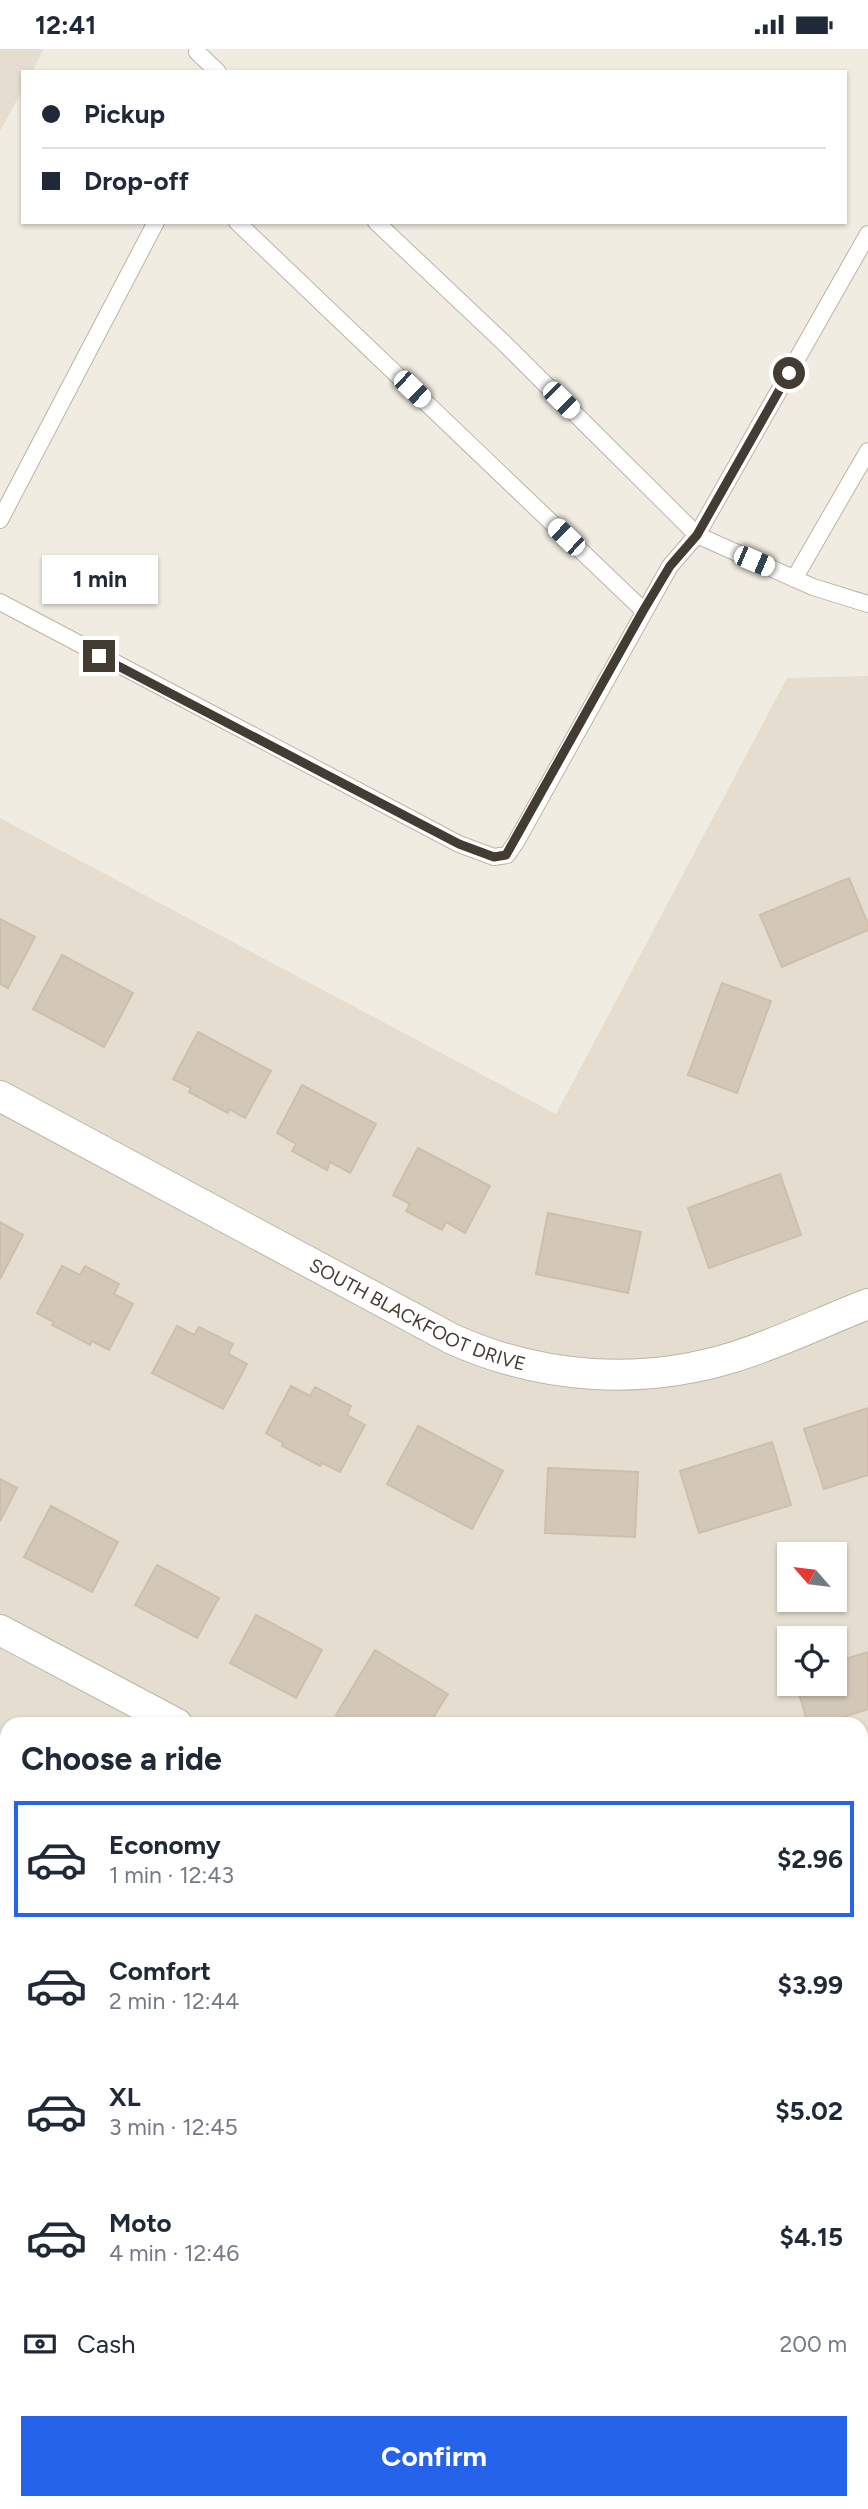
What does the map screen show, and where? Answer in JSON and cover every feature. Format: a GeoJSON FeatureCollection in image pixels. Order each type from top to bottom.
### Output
{"type":"FeatureCollection","features":[{"type":"Feature","properties":{"kind":"street","name":"SOUTH BLACKFOOT DRIVE"},"geometry":{"type":"LineString","coordinates":[[0,1096],[452,1339],[485,1353],[544,1369],[606,1374],[667,1371],[733,1357],[868,1304]]}},
{"type":"Feature","properties":{"kind":"street"},"geometry":{"type":"LineString","coordinates":[[0,1630],[164,1717]]}},
{"type":"Feature","properties":{"kind":"lane"},"geometry":{"type":"LineString","coordinates":[[195,70],[197,51]]}},
{"type":"Feature","properties":{"kind":"lane"},"geometry":{"type":"LineString","coordinates":[[197,51],[216,70]]}},
{"type":"Feature","properties":{"kind":"lane"},"geometry":{"type":"LineString","coordinates":[[0,520],[155,224]]}},
{"type":"Feature","properties":{"kind":"lane"},"geometry":{"type":"LineString","coordinates":[[239,224],[643,611]]}},
{"type":"Feature","properties":{"kind":"lane"},"geometry":{"type":"LineString","coordinates":[[378,224],[503,342],[697,535],[794,579],[868,604]]}},
{"type":"Feature","properties":{"kind":"lane"},"geometry":{"type":"LineString","coordinates":[[0,602],[459,844],[494,857],[506,855],[516,842],[643,611],[670,566],[697,535],[868,235]]}},
{"type":"Feature","properties":{"kind":"lane"},"geometry":{"type":"LineString","coordinates":[[794,579],[868,451]]}},
{"type":"Feature","properties":{"kind":"shaded area"},"geometry":{"type":"Polygon","coordinates":[[[0,49],[44,49],[33,70],[21,70],[21,93],[0,131],[0,49]]]}},
{"type":"Feature","properties":{"kind":"shaded area"},"geometry":{"type":"Polygon","coordinates":[[[868,676],[868,1717],[0,1717],[0,818],[556,1114],[787,678],[868,676]]]}},
{"type":"Feature","properties":{"kind":"building"},"geometry":{"type":"Polygon","coordinates":[[[849,878],[868,930],[782,967],[760,915],[849,878]]]}},
{"type":"Feature","properties":{"kind":"building"},"geometry":{"type":"Polygon","coordinates":[[[0,919],[35,937],[8,988],[0,984],[0,919]]]}},
{"type":"Feature","properties":{"kind":"building"},"geometry":{"type":"Polygon","coordinates":[[[62,955],[133,993],[104,1047],[33,1009],[62,955]]]}},
{"type":"Feature","properties":{"kind":"building"},"geometry":{"type":"Polygon","coordinates":[[[722,983],[771,1001],[737,1093],[688,1075],[722,983]]]}},
{"type":"Feature","properties":{"kind":"building"},"geometry":{"type":"Polygon","coordinates":[[[198,1032],[271,1071],[245,1118],[229,1109],[228,1113],[189,1092],[191,1088],[173,1079],[198,1032]]]}},
{"type":"Feature","properties":{"kind":"building"},"geometry":{"type":"Polygon","coordinates":[[[302,1085],[376,1124],[350,1173],[330,1162],[327,1170],[292,1151],[296,1144],[277,1133],[302,1085]]]}},
{"type":"Feature","properties":{"kind":"building"},"geometry":{"type":"Polygon","coordinates":[[[418,1148],[490,1186],[465,1233],[446,1222],[442,1230],[406,1211],[410,1204],[393,1195],[418,1148]]]}},
{"type":"Feature","properties":{"kind":"building"},"geometry":{"type":"Polygon","coordinates":[[[780,1174],[801,1235],[709,1268],[688,1208],[780,1174]]]}},
{"type":"Feature","properties":{"kind":"building"},"geometry":{"type":"Polygon","coordinates":[[[548,1213],[641,1232],[628,1293],[536,1274],[548,1213]]]}},
{"type":"Feature","properties":{"kind":"building"},"geometry":{"type":"Polygon","coordinates":[[[0,1222],[23,1235],[0,1279],[0,1222]]]}},
{"type":"Feature","properties":{"kind":"building"},"geometry":{"type":"Polygon","coordinates":[[[62,1266],[80,1275],[85,1266],[119,1284],[114,1294],[133,1304],[109,1350],[92,1341],[90,1345],[52,1325],[54,1322],[37,1313],[62,1266]]]}},
{"type":"Feature","properties":{"kind":"building"},"geometry":{"type":"Polygon","coordinates":[[[177,1326],[194,1335],[199,1327],[233,1344],[228,1354],[247,1364],[223,1409],[152,1373],[177,1326]]]}},
{"type":"Feature","properties":{"kind":"building"},"geometry":{"type":"Polygon","coordinates":[[[291,1386],[310,1396],[315,1387],[351,1406],[347,1415],[365,1425],[340,1472],[322,1463],[320,1466],[282,1446],[283,1443],[266,1433],[291,1386]]]}},
{"type":"Feature","properties":{"kind":"building"},"geometry":{"type":"Polygon","coordinates":[[[868,1408],[868,1475],[824,1489],[804,1429],[868,1408]]]}},
{"type":"Feature","properties":{"kind":"building"},"geometry":{"type":"Polygon","coordinates":[[[418,1426],[503,1471],[472,1529],[387,1484],[418,1426]]]}},
{"type":"Feature","properties":{"kind":"building"},"geometry":{"type":"Polygon","coordinates":[[[772,1442],[791,1505],[699,1533],[680,1471],[772,1442]]]}},
{"type":"Feature","properties":{"kind":"building"},"geometry":{"type":"Polygon","coordinates":[[[548,1468],[638,1472],[635,1537],[545,1533],[548,1468]]]}},
{"type":"Feature","properties":{"kind":"building"},"geometry":{"type":"Polygon","coordinates":[[[0,1479],[17,1488],[0,1521],[0,1479]]]}},
{"type":"Feature","properties":{"kind":"building"},"geometry":{"type":"Polygon","coordinates":[[[51,1506],[118,1542],[92,1592],[24,1557],[51,1506]]]}},
{"type":"Feature","properties":{"kind":"building"},"geometry":{"type":"Polygon","coordinates":[[[157,1565],[219,1598],[197,1638],[135,1605],[157,1565]]]}},
{"type":"Feature","properties":{"kind":"building"},"geometry":{"type":"Polygon","coordinates":[[[256,1615],[322,1650],[296,1698],[230,1663],[256,1615]]]}},
{"type":"Feature","properties":{"kind":"building"},"geometry":{"type":"Polygon","coordinates":[[[375,1650],[448,1694],[433,1717],[336,1715],[375,1650]]]}},
{"type":"Feature","properties":{"kind":"building"},"geometry":{"type":"Polygon","coordinates":[[[868,1652],[868,1709],[843,1717],[806,1717],[800,1696],[847,1696],[847,1658],[868,1652]]]}},
{"type":"Feature","properties":{"kind":"route"},"geometry":{"type":"LineString","coordinates":[[99,656],[459,844],[494,857],[506,855],[516,842],[643,611],[670,566],[697,535],[789,373]]}}]}
